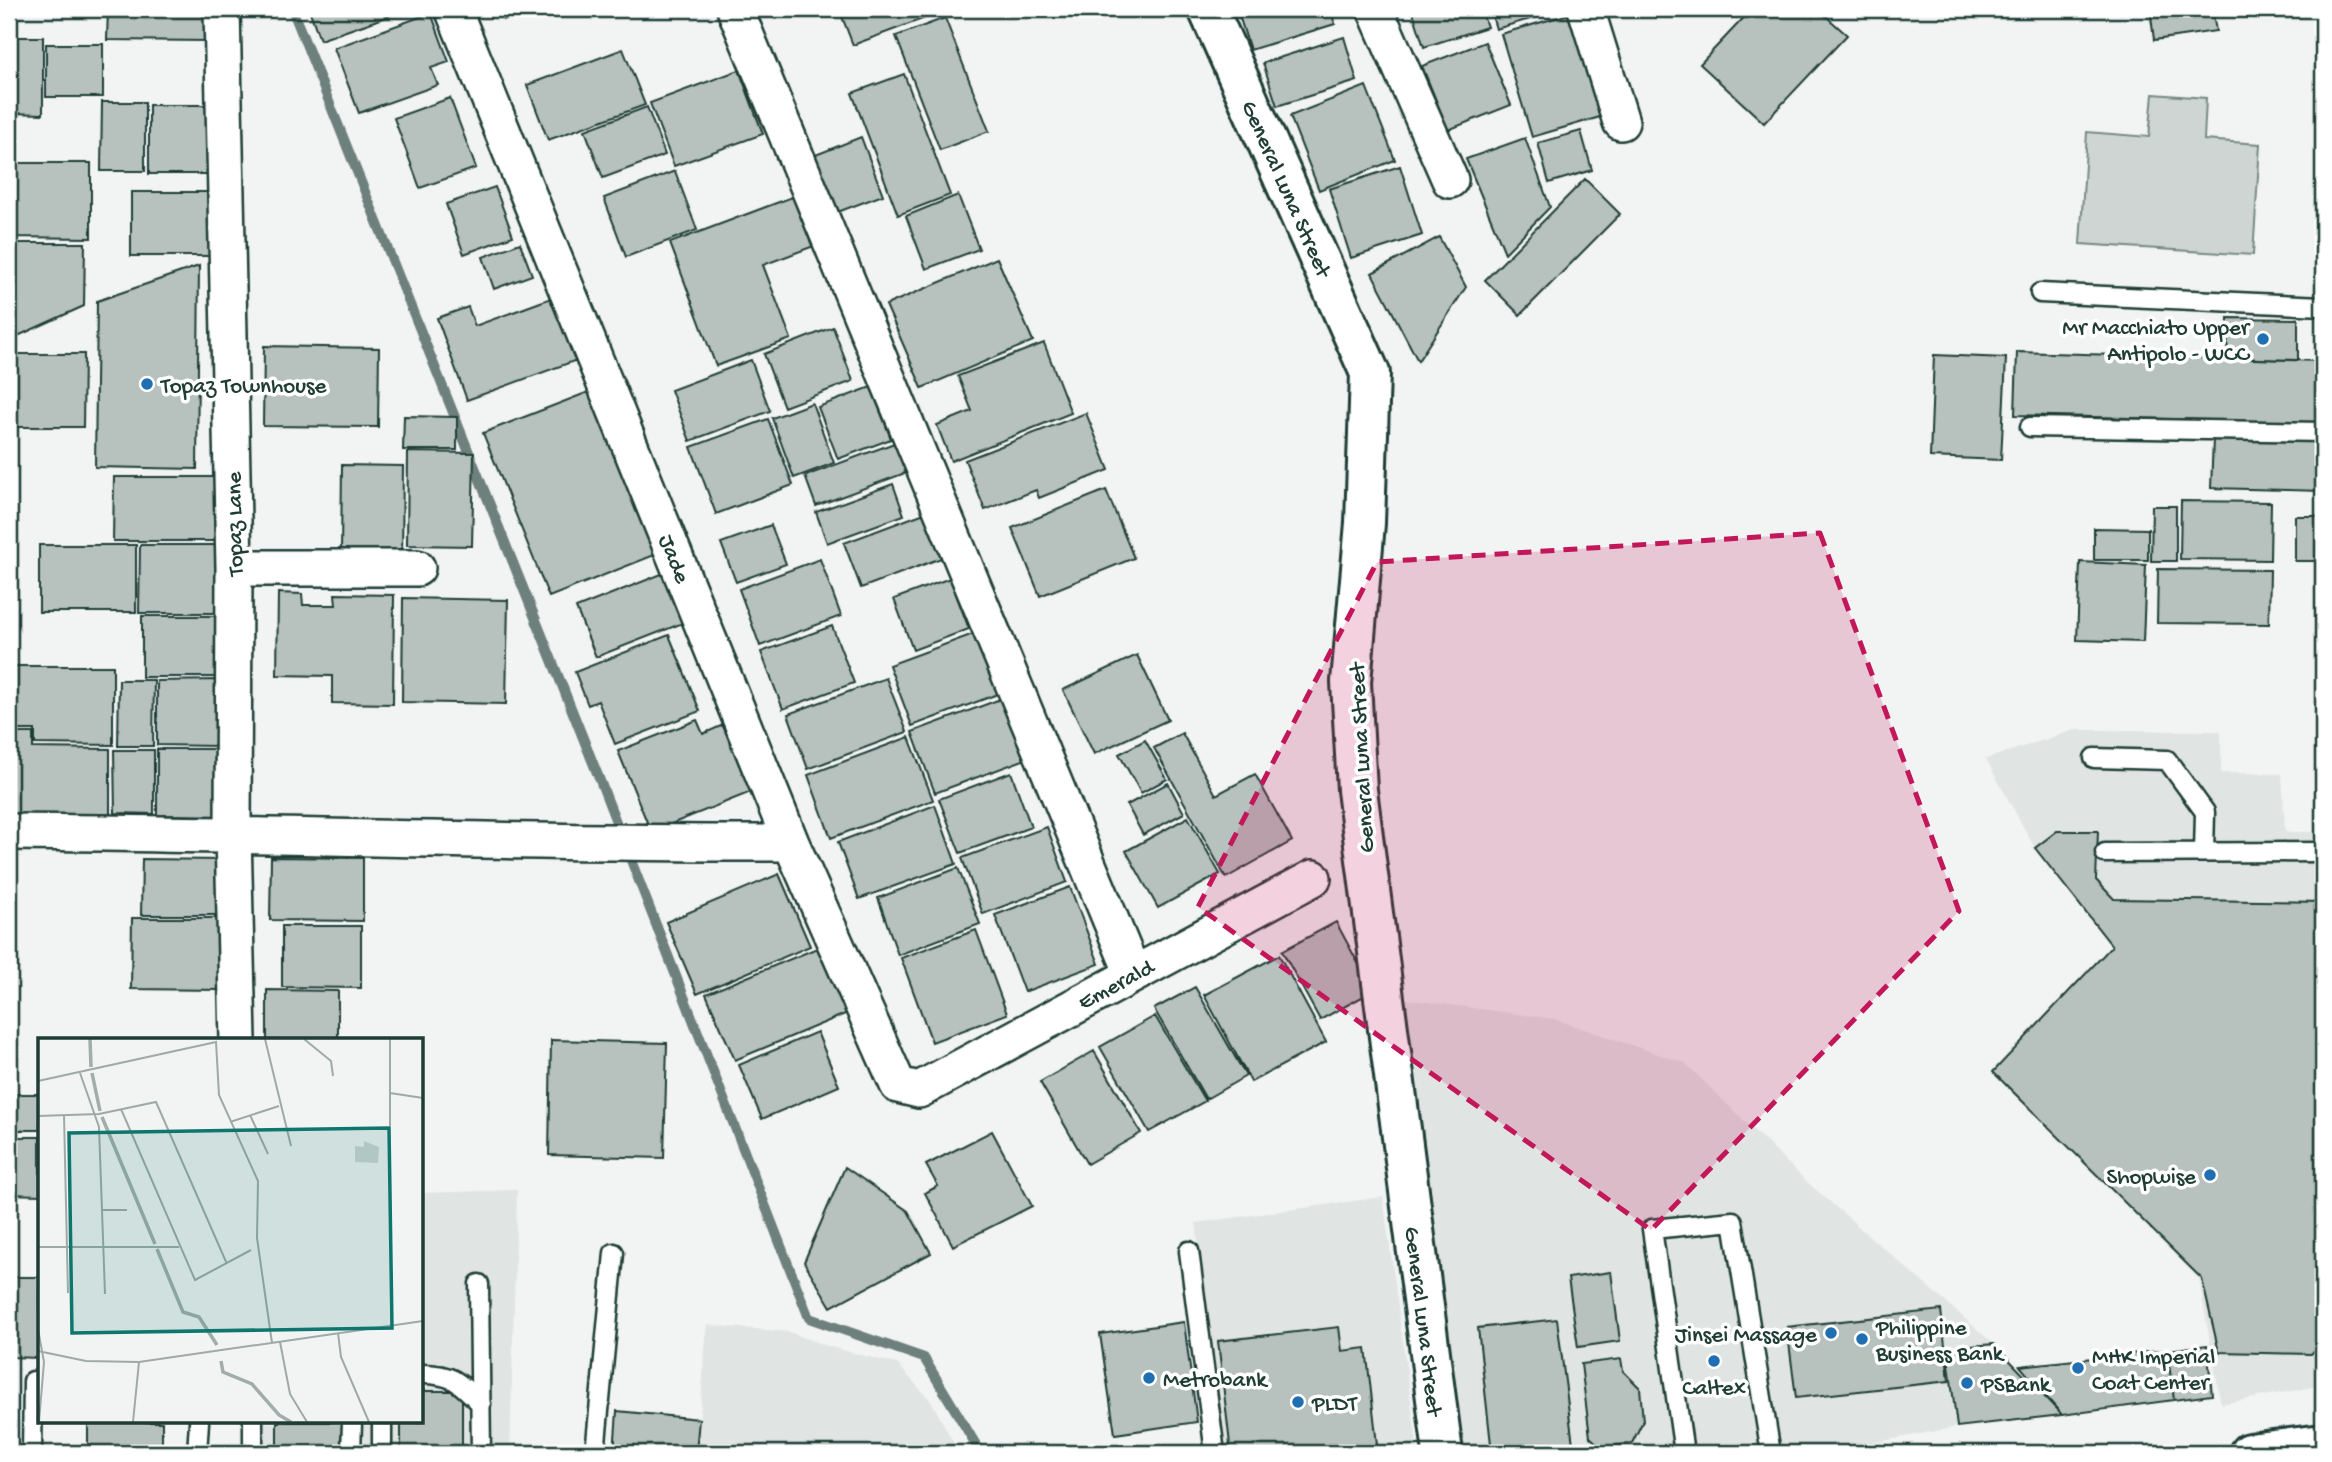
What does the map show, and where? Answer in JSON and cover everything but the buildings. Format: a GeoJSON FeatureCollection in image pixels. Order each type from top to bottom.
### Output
{"type":"FeatureCollection","features":[{"type":"Feature","properties":{"kind":"street","name":"Topaz Lane"},"geometry":{"type":"LineString","coordinates":[[222,9],[234,568],[233,834],[238,1038]]}},
{"type":"Feature","properties":{"kind":"street","name":"Jade"},"geometry":{"type":"LineString","coordinates":[[453,9],[792,843],[898,1085],[919,1090]]}},
{"type":"Feature","properties":{"kind":"street"},"geometry":{"type":"LineString","coordinates":[[735,9],[1133,974]]}},
{"type":"Feature","properties":{"kind":"street","name":"General Luna Street"},"geometry":{"type":"LineString","coordinates":[[1208,9],[1370,373],[1365,523],[1351,682],[1357,790],[1443,1453]]}},
{"type":"Feature","properties":{"kind":"street"},"geometry":{"type":"LineString","coordinates":[[1375,9],[1450,180]]}},
{"type":"Feature","properties":{"kind":"street"},"geometry":{"type":"LineString","coordinates":[[1586,9],[1621,122]]}},
{"type":"Feature","properties":{"kind":"street"},"geometry":{"type":"LineString","coordinates":[[234,568],[417,568]]}},
{"type":"Feature","properties":{"kind":"street"},"geometry":{"type":"LineString","coordinates":[[9,832],[233,834],[593,843],[792,843]]}},
{"type":"Feature","properties":{"kind":"street","name":"Emerald"},"geometry":{"type":"LineString","coordinates":[[919,1090],[1313,878]]}},
{"type":"Feature","properties":{"kind":"street"},"geometry":{"type":"LineString","coordinates":[[2249,1453],[2323,1444]]}},
{"type":"Feature","properties":{"kind":"lane"},"geometry":{"type":"LineString","coordinates":[[2040,293],[2323,306]]}},
{"type":"Feature","properties":{"kind":"lane"},"geometry":{"type":"LineString","coordinates":[[2030,427],[2323,432]]}},
{"type":"Feature","properties":{"kind":"lane"},"geometry":{"type":"LineString","coordinates":[[2094,758],[2167,760],[2205,812],[2204,852]]}},
{"type":"Feature","properties":{"kind":"lane"},"geometry":{"type":"LineString","coordinates":[[2105,853],[2323,852]]}},
{"type":"Feature","properties":{"kind":"lane"},"geometry":{"type":"LineString","coordinates":[[1684,1453],[1652,1229],[1733,1221],[1771,1453]]}},
{"type":"Feature","properties":{"kind":"lane"},"geometry":{"type":"LineString","coordinates":[[1189,1251],[1215,1453]]}},
{"type":"Feature","properties":{"kind":"lane"},"geometry":{"type":"LineString","coordinates":[[595,1453],[614,1253]]}},
{"type":"Feature","properties":{"kind":"lane"},"geometry":{"type":"LineString","coordinates":[[479,1283],[481,1453]]}},
{"type":"Feature","properties":{"kind":"lane"},"geometry":{"type":"LineString","coordinates":[[424,1374],[444,1374],[463,1385],[481,1404]]}},
{"type":"Feature","properties":{"kind":"lane"},"geometry":{"type":"LineString","coordinates":[[32,1453],[33,1381]]}},
{"type":"Feature","properties":{"kind":"lane"},"geometry":{"type":"LineString","coordinates":[[197,1453],[199,1424]]}},
{"type":"Feature","properties":{"kind":"lane"},"geometry":{"type":"LineString","coordinates":[[253,1424],[253,1453]]}},
{"type":"Feature","properties":{"kind":"lane"},"geometry":{"type":"LineString","coordinates":[[351,1453],[352,1424]]}},
{"type":"Feature","properties":{"kind":"lane"},"geometry":{"type":"LineString","coordinates":[[382,1424],[382,1453]]}},
{"type":"Feature","properties":{"kind":"highlighted area"},"geometry":{"type":"Polygon","coordinates":[[[1820,533],[1959,911],[1651,1230],[1198,907],[1377,562],[1820,533]]]}},
{"type":"Feature","properties":{"kind":"shaded area"},"geometry":{"type":"Polygon","coordinates":[[[2153,94],[2206,98],[2204,140],[2260,144],[2253,255],[2080,244],[2087,132],[2149,137],[2153,94]]]}},
{"type":"Feature","properties":{"kind":"shaded area","name":"Shopwise"},"geometry":{"type":"Polygon","coordinates":[[[2075,730],[2221,731],[2221,773],[2282,774],[2285,832],[2323,832],[2323,1385],[2221,1404],[2199,1279],[1993,1072],[2112,946],[2035,848],[1986,759],[2075,730]]]}},
{"type":"Feature","properties":{"kind":"shaded area"},"geometry":{"type":"Polygon","coordinates":[[[1406,999],[1554,1019],[1685,1063],[1807,1182],[1994,1344],[2062,1415],[1957,1427],[1820,1453],[1463,1453],[1406,999]]]}},
{"type":"Feature","properties":{"kind":"shaded area"},"geometry":{"type":"Polygon","coordinates":[[[517,1190],[510,1453],[242,1453],[242,1424],[424,1424],[424,1193],[517,1190]]]}},
{"type":"Feature","properties":{"kind":"shaded area"},"geometry":{"type":"Polygon","coordinates":[[[1383,1197],[1418,1453],[1223,1453],[1196,1223],[1383,1197]]]}},
{"type":"Feature","properties":{"kind":"shaded area"},"geometry":{"type":"Polygon","coordinates":[[[707,1325],[789,1332],[830,1347],[897,1364],[931,1401],[959,1453],[697,1453],[707,1325]]]}},
{"type":"Feature","properties":{"kind":"waterway"},"geometry":{"type":"LineString","coordinates":[[292,9],[599,778],[809,1318],[924,1358],[981,1453]]}},
{"type":"Feature","properties":{"kind":"place","name":"Mr Macchiato Upper Antipolo - WCC"},"geometry":{"type":"Point","coordinates":[2263,339]}},
{"type":"Feature","properties":{"kind":"place","name":"Topaz Townhouse"},"geometry":{"type":"Point","coordinates":[147,384]}},
{"type":"Feature","properties":{"kind":"place","name":"Shopwise"},"geometry":{"type":"Point","coordinates":[2210,1175]}},
{"type":"Feature","properties":{"kind":"place","name":"Jinsei Massage"},"geometry":{"type":"Point","coordinates":[1831,1333]}},
{"type":"Feature","properties":{"kind":"place","name":"Philippine Business Bank"},"geometry":{"type":"Point","coordinates":[1862,1339]}},
{"type":"Feature","properties":{"kind":"place","name":"Caltex"},"geometry":{"type":"Point","coordinates":[1714,1361]}},
{"type":"Feature","properties":{"kind":"place","name":"MHK Imperial Coat Center"},"geometry":{"type":"Point","coordinates":[2078,1368]}},
{"type":"Feature","properties":{"kind":"place","name":"Metrobank"},"geometry":{"type":"Point","coordinates":[1149,1378]}},
{"type":"Feature","properties":{"kind":"place","name":"PSBank"},"geometry":{"type":"Point","coordinates":[1967,1383]}},
{"type":"Feature","properties":{"kind":"place","name":"PLDT"},"geometry":{"type":"Point","coordinates":[1298,1402]}}]}
